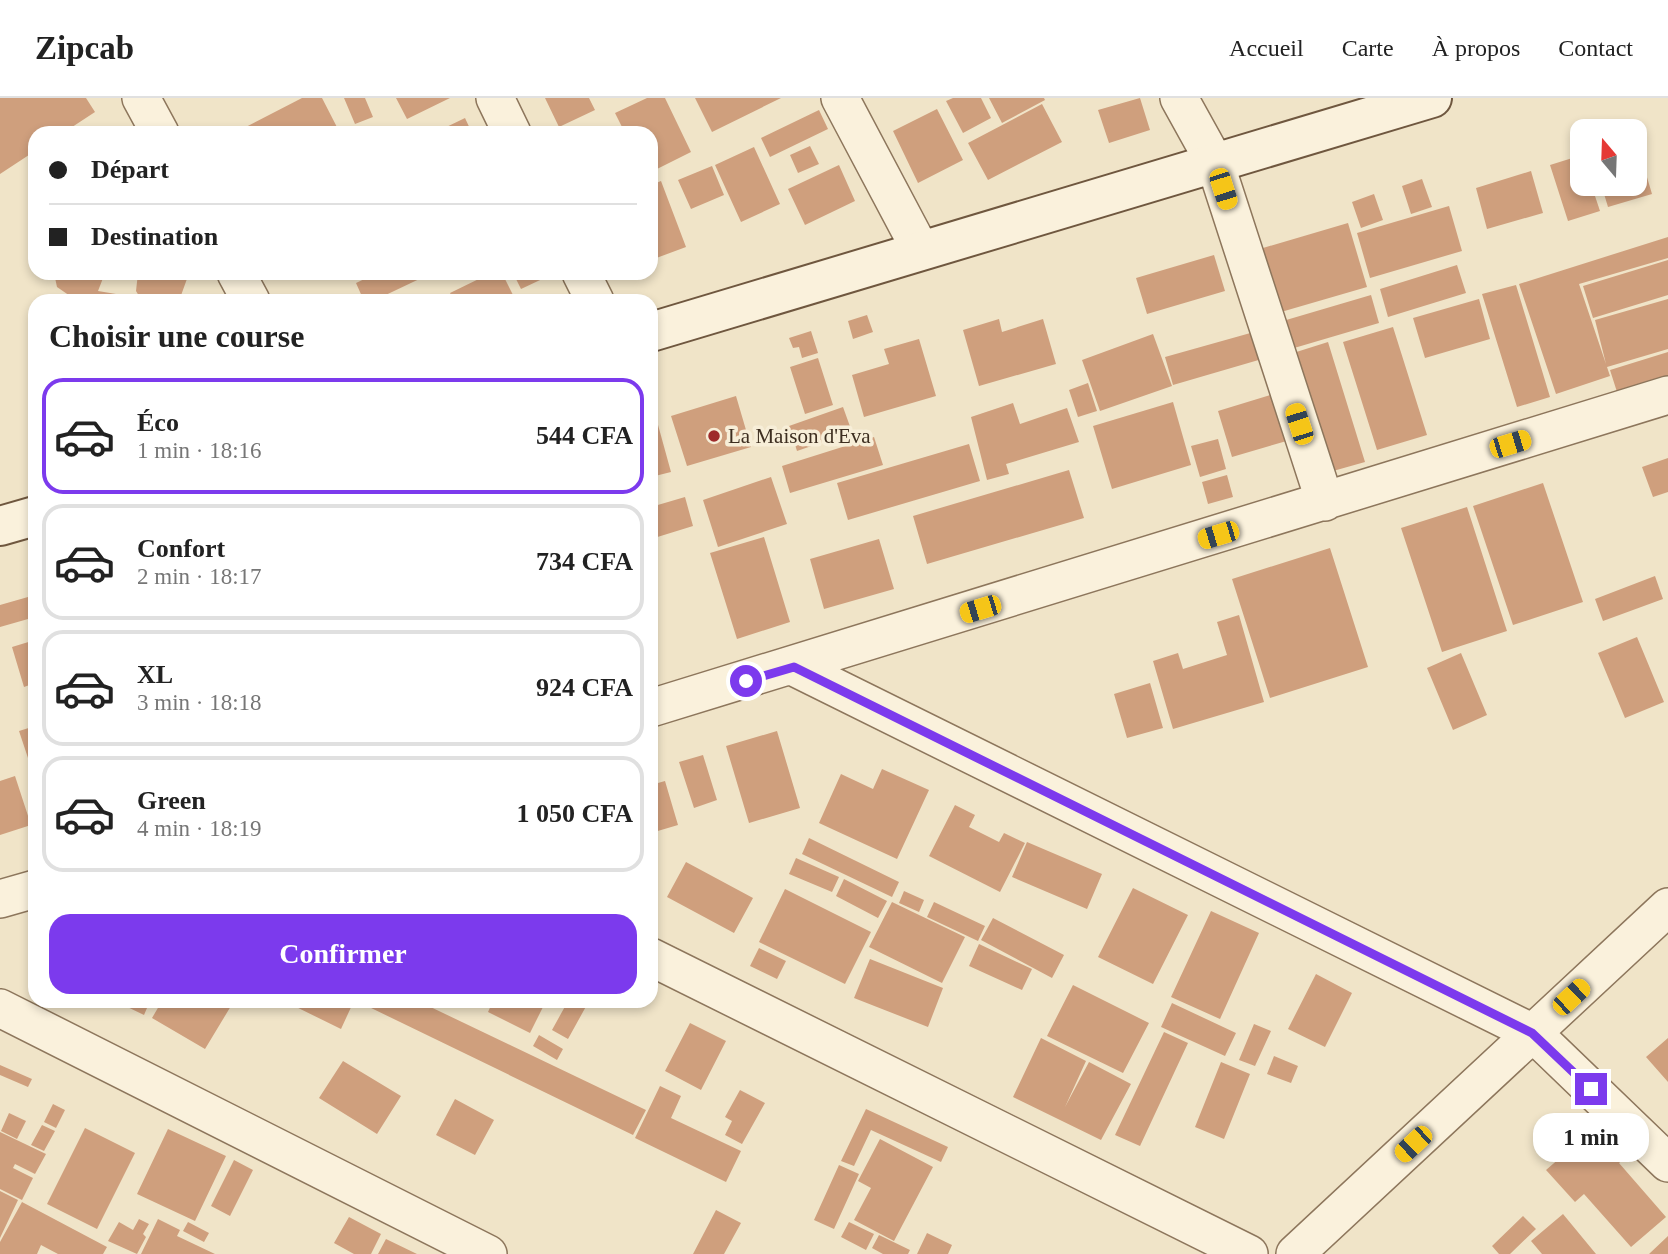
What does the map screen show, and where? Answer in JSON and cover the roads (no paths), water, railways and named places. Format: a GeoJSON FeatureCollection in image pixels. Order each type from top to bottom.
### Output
{"type":"FeatureCollection","features":[{"type":"Feature","properties":{"kind":"street"},"geometry":{"type":"LineString","coordinates":[[141,98],[156,126]]}},
{"type":"Feature","properties":{"kind":"street"},"geometry":{"type":"LineString","coordinates":[[495,98],[509,126]]}},
{"type":"Feature","properties":{"kind":"street"},"geometry":{"type":"LineString","coordinates":[[840,98],[921,251]]}},
{"type":"Feature","properties":{"kind":"street"},"geometry":{"type":"LineString","coordinates":[[1180,98],[1215,163],[1325,502]]}},
{"type":"Feature","properties":{"kind":"street"},"geometry":{"type":"LineString","coordinates":[[658,330],[1432,98]]}},
{"type":"Feature","properties":{"kind":"street"},"geometry":{"type":"LineString","coordinates":[[658,706],[794,667],[1668,395]]}},
{"type":"Feature","properties":{"kind":"street"},"geometry":{"type":"LineString","coordinates":[[0,526],[28,518]]}},
{"type":"Feature","properties":{"kind":"street"},"geometry":{"type":"LineString","coordinates":[[794,667],[1532,1033],[1668,1163]]}},
{"type":"Feature","properties":{"kind":"street"},"geometry":{"type":"LineString","coordinates":[[0,899],[28,891]]}},
{"type":"Feature","properties":{"kind":"street"},"geometry":{"type":"LineString","coordinates":[[1295,1254],[1668,907]]}},
{"type":"Feature","properties":{"kind":"street"},"geometry":{"type":"LineString","coordinates":[[658,960],[1248,1254]]}},
{"type":"Feature","properties":{"kind":"street"},"geometry":{"type":"LineString","coordinates":[[0,1008],[488,1254]]}},
{"type":"Feature","properties":{"kind":"place","name":"La Maison d'Eva"},"geometry":{"type":"Point","coordinates":[714,436]}}]}
